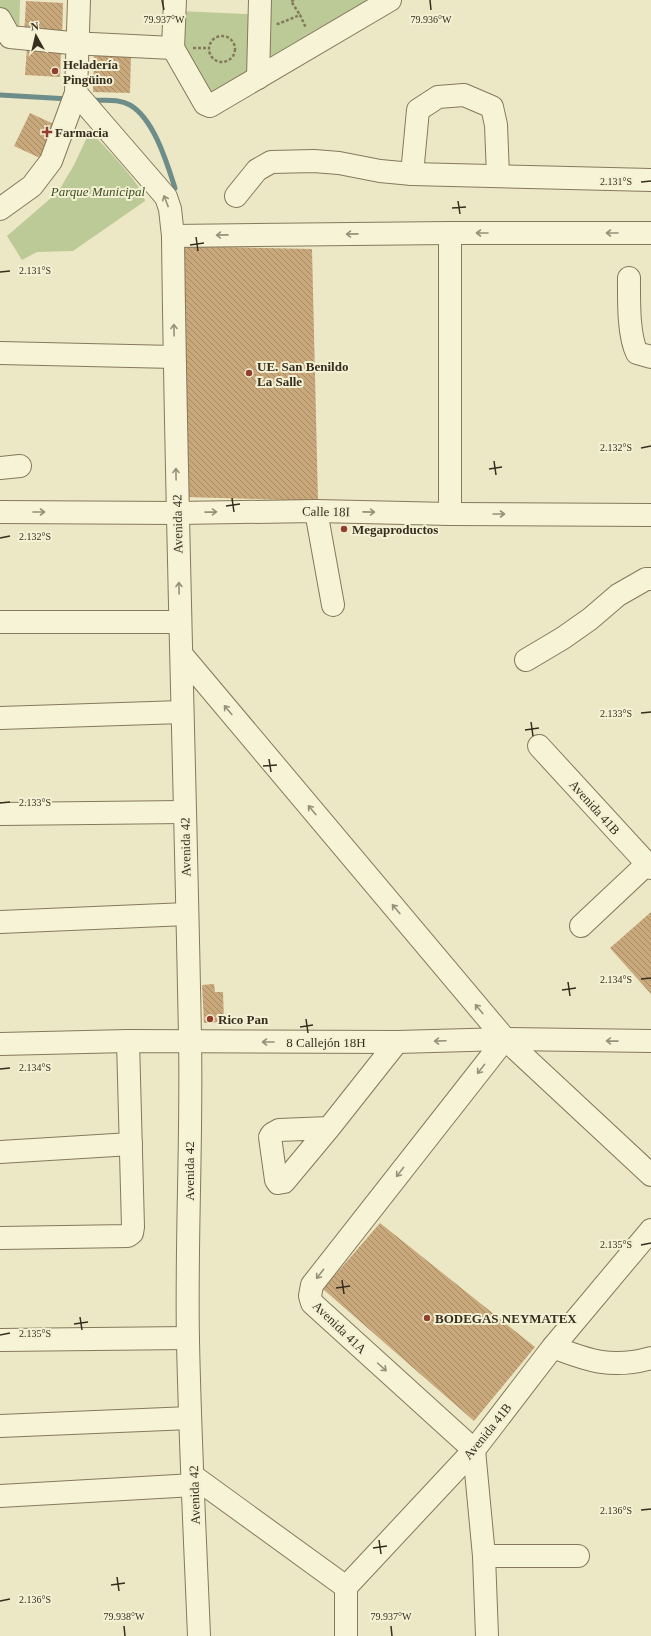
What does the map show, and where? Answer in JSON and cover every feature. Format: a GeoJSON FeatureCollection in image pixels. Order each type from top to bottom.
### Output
{"type":"FeatureCollection","features":[{"type":"Feature","properties":{"kind":"street"},"geometry":{"type":"LineString","coordinates":[[0,209],[32,186],[51,161],[76,93],[79,0]]}},
{"type":"Feature","properties":{"kind":"street"},"geometry":{"type":"LineString","coordinates":[[175,0],[173,48],[205,104],[210,106],[390,0]]}},
{"type":"Feature","properties":{"kind":"street"},"geometry":{"type":"LineString","coordinates":[[258,78],[260,3]]}},
{"type":"Feature","properties":{"kind":"street"},"geometry":{"type":"LineString","coordinates":[[0,19],[10,37],[78,43],[173,48]]}},
{"type":"Feature","properties":{"kind":"street","name":"Avenida 42"},"geometry":{"type":"LineString","coordinates":[[76,93],[166,197],[170,209],[173,236],[179,622],[182,655],[184,812],[190,1042],[188,1338],[199,1636]]}},
{"type":"Feature","properties":{"kind":"street"},"geometry":{"type":"LineString","coordinates":[[412,174],[418,110],[438,96],[464,95],[492,107],[496,125],[498,175]]}},
{"type":"Feature","properties":{"kind":"street"},"geometry":{"type":"LineString","coordinates":[[236,196],[257,170],[271,162],[314,161],[339,163],[380,171],[412,174],[651,180]]}},
{"type":"Feature","properties":{"kind":"street"},"geometry":{"type":"LineString","coordinates":[[450,233],[450,514]]}},
{"type":"Feature","properties":{"kind":"street"},"geometry":{"type":"LineString","coordinates":[[173,236],[450,233],[651,233]]}},
{"type":"Feature","properties":{"kind":"street"},"geometry":{"type":"LineString","coordinates":[[629,278],[633,345],[637,352],[651,357]]}},
{"type":"Feature","properties":{"kind":"street"},"geometry":{"type":"LineString","coordinates":[[0,353],[174,357]]}},
{"type":"Feature","properties":{"kind":"street"},"geometry":{"type":"LineString","coordinates":[[316,511],[333,605]]}},
{"type":"Feature","properties":{"kind":"street","name":"Calle 18I"},"geometry":{"type":"LineString","coordinates":[[0,512],[177,513],[316,511],[450,514],[651,515]]}},
{"type":"Feature","properties":{"kind":"street"},"geometry":{"type":"LineString","coordinates":[[526,660],[573,630],[618,595],[646,579],[651,579]]}},
{"type":"Feature","properties":{"kind":"street"},"geometry":{"type":"LineString","coordinates":[[0,622],[179,622]]}},
{"type":"Feature","properties":{"kind":"street"},"geometry":{"type":"LineString","coordinates":[[182,655],[504,1039],[651,1175]]}},
{"type":"Feature","properties":{"kind":"street"},"geometry":{"type":"LineString","coordinates":[[0,718],[182,712]]}},
{"type":"Feature","properties":{"kind":"street","name":"Avenida 41B"},"geometry":{"type":"LineString","coordinates":[[539,746],[649,866]]}},
{"type":"Feature","properties":{"kind":"street"},"geometry":{"type":"LineString","coordinates":[[0,814],[184,812]]}},
{"type":"Feature","properties":{"kind":"street"},"geometry":{"type":"LineString","coordinates":[[581,926],[649,866]]}},
{"type":"Feature","properties":{"kind":"street"},"geometry":{"type":"LineString","coordinates":[[0,922],[187,914]]}},
{"type":"Feature","properties":{"kind":"street","name":"8 Callejón 18H"},"geometry":{"type":"LineString","coordinates":[[0,1044],[128,1041],[397,1042],[504,1039],[651,1041]]}},
{"type":"Feature","properties":{"kind":"street","name":"Avenida 41A"},"geometry":{"type":"LineString","coordinates":[[474,1450],[312,1303],[310,1296],[312,1285],[504,1039]]}},
{"type":"Feature","properties":{"kind":"street"},"geometry":{"type":"LineString","coordinates":[[0,1238],[128,1236],[132,1233],[128,1041]]}},
{"type":"Feature","properties":{"kind":"street"},"geometry":{"type":"LineString","coordinates":[[329,1128],[397,1042]]}},
{"type":"Feature","properties":{"kind":"street"},"geometry":{"type":"LineString","coordinates":[[0,1152],[131,1144]]}},
{"type":"Feature","properties":{"kind":"street","name":"Avenida 41B"},"geometry":{"type":"LineString","coordinates":[[346,1587],[474,1450],[553,1347],[651,1230]]}},
{"type":"Feature","properties":{"kind":"street"},"geometry":{"type":"LineString","coordinates":[[0,1340],[188,1338]]}},
{"type":"Feature","properties":{"kind":"street"},"geometry":{"type":"LineString","coordinates":[[553,1347],[575,1356],[605,1363],[622,1363],[651,1358]]}},
{"type":"Feature","properties":{"kind":"street"},"geometry":{"type":"LineString","coordinates":[[0,1426],[190,1418]]}},
{"type":"Feature","properties":{"kind":"street"},"geometry":{"type":"LineString","coordinates":[[474,1450],[484,1556],[487,1636]]}},
{"type":"Feature","properties":{"kind":"street"},"geometry":{"type":"LineString","coordinates":[[0,1496],[193,1480],[346,1587],[346,1636]]}},
{"type":"Feature","properties":{"kind":"street"},"geometry":{"type":"LineString","coordinates":[[484,1556],[578,1556]]}},
{"type":"Feature","properties":{"kind":"path"},"geometry":{"type":"LineString","coordinates":[[294,0],[291,1],[315,44]]}},
{"type":"Feature","properties":{"kind":"path"},"geometry":{"type":"LineString","coordinates":[[260,3],[278,24],[300,16]]}},
{"type":"Feature","properties":{"kind":"path"},"geometry":{"type":"LineString","coordinates":[[224,36],[231,40],[234,44],[235,52],[230,60],[226,62],[218,62],[211,56],[209,48],[210,44],[216,38],[224,36]]}},
{"type":"Feature","properties":{"kind":"green space"},"geometry":{"type":"Polygon","coordinates":[[[0,0],[20,0],[19,37],[0,17],[0,0]]]}},
{"type":"Feature","properties":{"kind":"green space"},"geometry":{"type":"Polygon","coordinates":[[[264,0],[385,0],[209,103],[179,47],[180,11],[264,15],[264,0]]]}},
{"type":"Feature","properties":{"kind":"green space","name":"Parque Municipal"},"geometry":{"type":"Polygon","coordinates":[[[90,131],[113,155],[130,176],[143,194],[145,201],[73,251],[37,252],[22,260],[7,236],[58,192],[74,165],[90,131]]]}},
{"type":"Feature","properties":{"kind":"building"},"geometry":{"type":"Polygon","coordinates":[[[26,1],[63,3],[62,39],[24,36],[26,1]]]}},
{"type":"Feature","properties":{"kind":"building"},"geometry":{"type":"Polygon","coordinates":[[[27,48],[61,49],[60,77],[25,75],[27,48]]]}},
{"type":"Feature","properties":{"kind":"building"},"geometry":{"type":"Polygon","coordinates":[[[94,52],[131,53],[130,93],[93,92],[94,52]]]}},
{"type":"Feature","properties":{"kind":"building"},"geometry":{"type":"Polygon","coordinates":[[[30,113],[56,125],[40,158],[14,146],[30,113]]]}},
{"type":"Feature","properties":{"kind":"building","name":"UE. San Benildo La Salle"},"geometry":{"type":"Polygon","coordinates":[[[181,246],[312,249],[318,501],[186,497],[181,246]]]}},
{"type":"Feature","properties":{"kind":"building"},"geometry":{"type":"Polygon","coordinates":[[[651,912],[651,994],[610,948],[651,912]]]}},
{"type":"Feature","properties":{"kind":"building"},"geometry":{"type":"Polygon","coordinates":[[[214,984],[215,992],[223,992],[224,1022],[204,1023],[202,985],[214,984]]]}},
{"type":"Feature","properties":{"kind":"building","name":"BODEGAS NEYMATEX"},"geometry":{"type":"Polygon","coordinates":[[[380,1223],[535,1347],[474,1421],[323,1289],[380,1223]]]}},
{"type":"Feature","properties":{"kind":"waterway"},"geometry":{"type":"LineString","coordinates":[[0,95],[69,99]]}},
{"type":"Feature","properties":{"kind":"waterway"},"geometry":{"type":"LineString","coordinates":[[91,100],[121,101],[130,105],[146,120],[164,154],[175,188]]}},
{"type":"Feature","properties":{"kind":"place","name":"Heladería Pingüino"},"geometry":{"type":"Point","coordinates":[55,71]}},
{"type":"Feature","properties":{"kind":"place","name":"Farmacia"},"geometry":{"type":"Point","coordinates":[47,132]}},
{"type":"Feature","properties":{"kind":"place","name":"UE. San Benildo La Salle"},"geometry":{"type":"Point","coordinates":[249,373]}},
{"type":"Feature","properties":{"kind":"place","name":"Megaproductos"},"geometry":{"type":"Point","coordinates":[344,529]}},
{"type":"Feature","properties":{"kind":"place","name":"Rico Pan"},"geometry":{"type":"Point","coordinates":[210,1019]}},
{"type":"Feature","properties":{"kind":"place","name":"BODEGAS NEYMATEX"},"geometry":{"type":"Point","coordinates":[427,1318]}}]}
